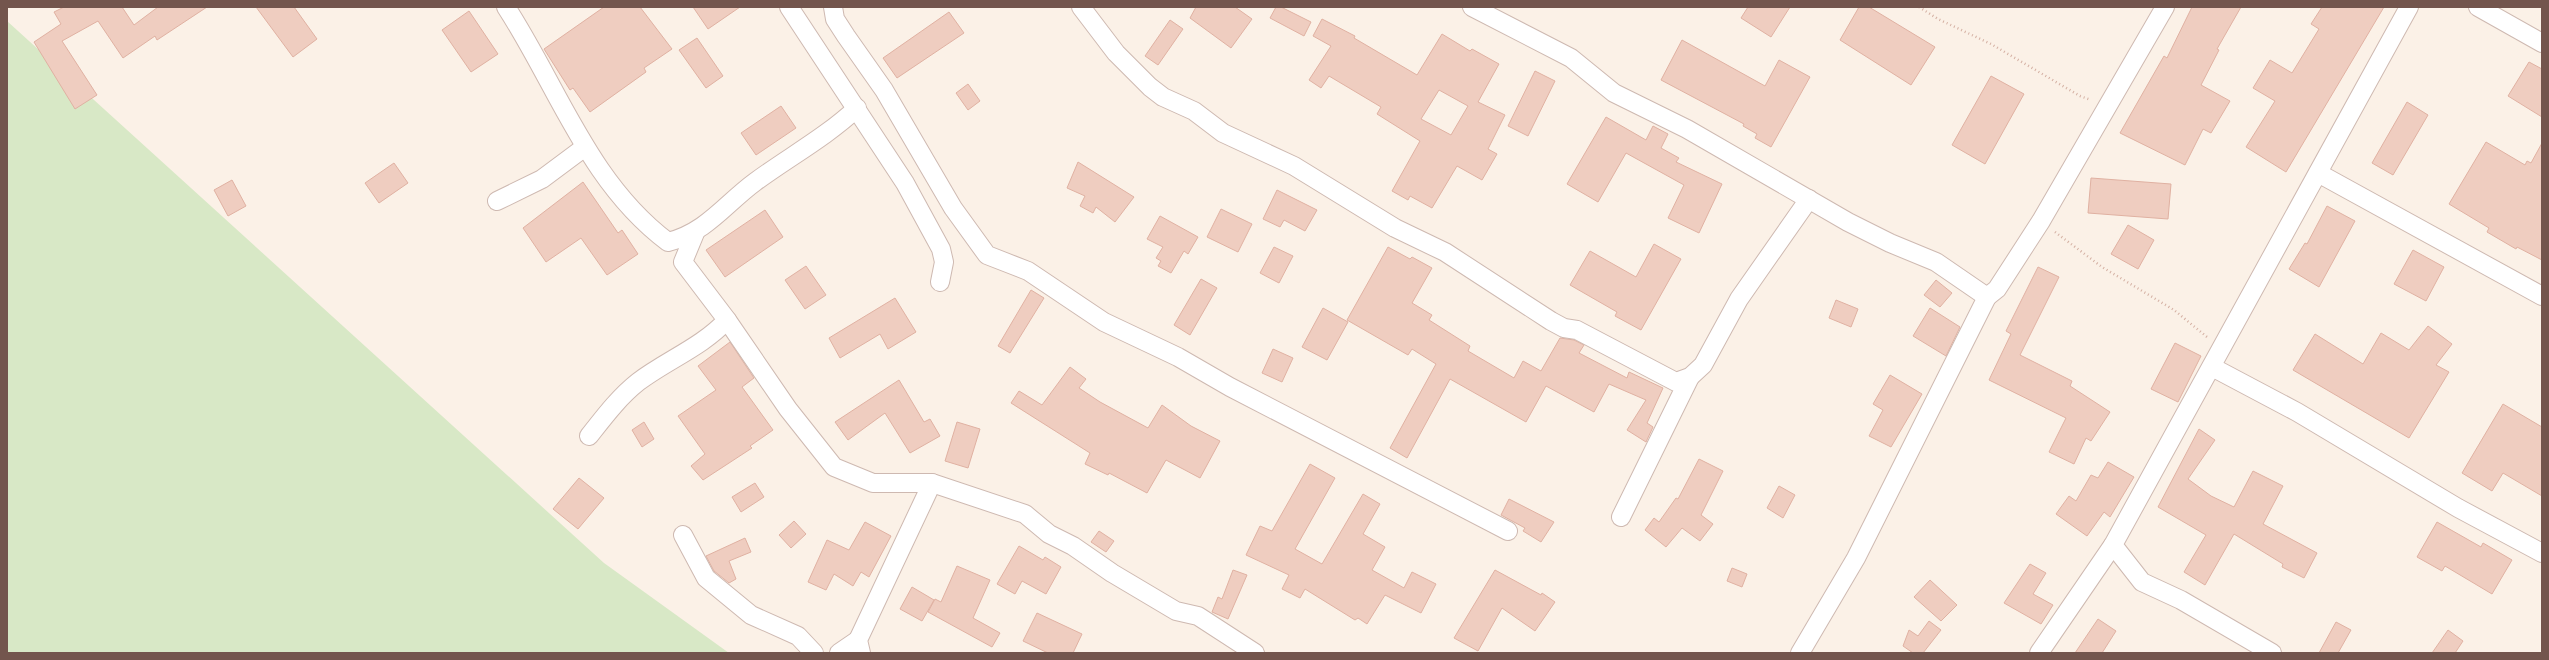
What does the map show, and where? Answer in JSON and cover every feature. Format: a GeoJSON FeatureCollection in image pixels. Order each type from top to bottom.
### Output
{"type":"FeatureCollection","features":[{"type":"Feature","properties":{"kind":"street"},"geometry":{"type":"LineString","coordinates":[[506,7],[585,147],[617,191],[641,218],[668,242],[727,320],[788,409],[834,466],[873,483],[932,483],[1025,514],[1049,534],[1073,546],[1112,574],[1176,611],[1198,616],[1255,653]]}},
{"type":"Feature","properties":{"kind":"street"},"geometry":{"type":"LineString","coordinates":[[789,7],[905,183],[941,248],[944,262],[940,282]]}},
{"type":"Feature","properties":{"kind":"street"},"geometry":{"type":"LineString","coordinates":[[833,7],[835,19],[884,90],[953,208],[987,255],[1028,270],[1104,322],[1178,357],[1230,387],[1508,531]]}},
{"type":"Feature","properties":{"kind":"street"},"geometry":{"type":"LineString","coordinates":[[1081,7],[1116,53],[1150,87],[1163,97],[1194,111],[1223,133],[1294,166],[1395,228],[1445,252],[1564,328],[1577,330],[1676,382],[1690,377]]}},
{"type":"Feature","properties":{"kind":"street"},"geometry":{"type":"LineString","coordinates":[[1472,7],[1571,58],[1614,92],[1687,129],[1809,199],[1890,243],[1936,262],[1987,298]]}},
{"type":"Feature","properties":{"kind":"street"},"geometry":{"type":"LineString","coordinates":[[1800,653],[1856,558],[1987,298],[1997,289],[2040,221],[2109,106],[2165,7]]}},
{"type":"Feature","properties":{"kind":"street"},"geometry":{"type":"LineString","coordinates":[[2039,653],[2113,545],[2409,7]]}},
{"type":"Feature","properties":{"kind":"street"},"geometry":{"type":"LineString","coordinates":[[2478,7],[2542,43]]}},
{"type":"Feature","properties":{"kind":"street"},"geometry":{"type":"LineString","coordinates":[[668,242],[695,233],[754,182],[819,140],[857,108]]}},
{"type":"Feature","properties":{"kind":"street"},"geometry":{"type":"LineString","coordinates":[[497,201],[542,179],[585,147]]}},
{"type":"Feature","properties":{"kind":"street"},"geometry":{"type":"LineString","coordinates":[[2318,173],[2542,296]]}},
{"type":"Feature","properties":{"kind":"street"},"geometry":{"type":"LineString","coordinates":[[1621,516],[1690,377],[1703,365],[1739,299],[1809,199]]}},
{"type":"Feature","properties":{"kind":"street"},"geometry":{"type":"LineString","coordinates":[[683,262],[695,233]]}},
{"type":"Feature","properties":{"kind":"street"},"geometry":{"type":"LineString","coordinates":[[589,436],[620,398],[638,382],[716,332],[727,320]]}},
{"type":"Feature","properties":{"kind":"street"},"geometry":{"type":"LineString","coordinates":[[2212,367],[2350,442],[2458,508],[2542,553]]}},
{"type":"Feature","properties":{"kind":"street"},"geometry":{"type":"LineString","coordinates":[[839,653],[859,646],[932,483]]}},
{"type":"Feature","properties":{"kind":"street"},"geometry":{"type":"LineString","coordinates":[[683,535],[706,578],[751,615],[798,636],[814,653]]}},
{"type":"Feature","properties":{"kind":"street"},"geometry":{"type":"LineString","coordinates":[[2113,545],[2142,582],[2181,600],[2272,653]]}},
{"type":"Feature","properties":{"kind":"path"},"geometry":{"type":"LineString","coordinates":[[1919,7],[1938,19],[1991,44],[2080,96],[2109,106]]}},
{"type":"Feature","properties":{"kind":"path"},"geometry":{"type":"LineString","coordinates":[[2040,221],[2102,267],[2174,310],[2223,347]]}},
{"type":"Feature","properties":{"kind":"green space"},"geometry":{"type":"Polygon","coordinates":[[[7,21],[604,563],[729,653],[7,653],[7,21]]]}},
{"type":"Feature","properties":{"kind":"building"},"geometry":{"type":"Polygon","coordinates":[[[64,7],[122,7],[134,25],[158,7],[207,7],[157,40],[155,36],[123,58],[98,21],[62,41],[97,95],[75,109],[34,42],[61,24],[54,12],[64,7]]]}},
{"type":"Feature","properties":{"kind":"building"},"geometry":{"type":"Polygon","coordinates":[[[256,7],[294,7],[317,39],[293,57],[256,7]]]}},
{"type":"Feature","properties":{"kind":"building"},"geometry":{"type":"Polygon","coordinates":[[[604,7],[640,7],[672,49],[644,68],[646,72],[590,112],[573,88],[570,90],[544,49],[604,7]]]}},
{"type":"Feature","properties":{"kind":"building"},"geometry":{"type":"Polygon","coordinates":[[[693,7],[740,7],[708,29],[693,7]]]}},
{"type":"Feature","properties":{"kind":"building"},"geometry":{"type":"Polygon","coordinates":[[[1196,7],[1235,7],[1252,19],[1231,48],[1190,18],[1196,7]]]}},
{"type":"Feature","properties":{"kind":"building"},"geometry":{"type":"Polygon","coordinates":[[[1276,7],[1281,7],[1311,22],[1304,36],[1270,18],[1276,7]]]}},
{"type":"Feature","properties":{"kind":"building"},"geometry":{"type":"Polygon","coordinates":[[[1748,7],[1790,7],[1771,37],[1741,18],[1748,7]]]}},
{"type":"Feature","properties":{"kind":"building"},"geometry":{"type":"Polygon","coordinates":[[[1859,7],[1869,7],[1935,47],[1911,85],[1840,40],[1859,7]]]}},
{"type":"Feature","properties":{"kind":"building"},"geometry":{"type":"Polygon","coordinates":[[[2192,7],[2241,7],[2217,49],[2219,50],[2201,85],[2230,101],[2211,133],[2203,129],[2185,165],[2120,133],[2164,56],[2167,58],[2192,7]]]}},
{"type":"Feature","properties":{"kind":"building"},"geometry":{"type":"Polygon","coordinates":[[[2322,7],[2384,7],[2286,172],[2246,147],[2275,101],[2253,88],[2270,60],[2292,73],[2319,29],[2311,24],[2322,7]]]}},
{"type":"Feature","properties":{"kind":"building"},"geometry":{"type":"Polygon","coordinates":[[[469,11],[498,54],[471,72],[442,30],[469,11]]]}},
{"type":"Feature","properties":{"kind":"building"},"geometry":{"type":"Polygon","coordinates":[[[949,12],[964,33],[897,78],[883,58],[949,12]]]}},
{"type":"Feature","properties":{"kind":"building"},"geometry":{"type":"Polygon","coordinates":[[[1322,19],[1355,36],[1354,38],[1417,75],[1442,34],[1470,51],[1472,49],[1499,64],[1478,102],[1505,115],[1488,149],[1497,154],[1482,180],[1457,166],[1432,208],[1410,196],[1408,200],[1392,191],[1420,141],[1377,114],[1381,107],[1329,76],[1321,88],[1309,80],[1331,46],[1313,36],[1322,19]],[[1439,90],[1421,119],[1451,135],[1468,106],[1439,90]]]}},
{"type":"Feature","properties":{"kind":"building"},"geometry":{"type":"Polygon","coordinates":[[[1170,20],[1183,29],[1158,65],[1145,56],[1170,20]]]}},
{"type":"Feature","properties":{"kind":"building"},"geometry":{"type":"Polygon","coordinates":[[[697,38],[723,76],[706,88],[679,50],[697,38]]]}},
{"type":"Feature","properties":{"kind":"building"},"geometry":{"type":"Polygon","coordinates":[[[1682,40],[1765,86],[1779,60],[1810,77],[1771,147],[1755,138],[1757,134],[1743,126],[1744,124],[1661,80],[1682,40]]]}},
{"type":"Feature","properties":{"kind":"building"},"geometry":{"type":"Polygon","coordinates":[[[2529,62],[2542,69],[2542,117],[2508,96],[2529,62]]]}},
{"type":"Feature","properties":{"kind":"building"},"geometry":{"type":"Polygon","coordinates":[[[1535,71],[1555,81],[1528,136],[1508,126],[1535,71]]]}},
{"type":"Feature","properties":{"kind":"building"},"geometry":{"type":"Polygon","coordinates":[[[1991,76],[2024,94],[1985,164],[1952,145],[1991,76]]]}},
{"type":"Feature","properties":{"kind":"building"},"geometry":{"type":"Polygon","coordinates":[[[968,84],[980,101],[968,110],[956,93],[968,84]]]}},
{"type":"Feature","properties":{"kind":"building"},"geometry":{"type":"Polygon","coordinates":[[[2407,102],[2428,115],[2393,175],[2372,163],[2407,102]]]}},
{"type":"Feature","properties":{"kind":"building"},"geometry":{"type":"Polygon","coordinates":[[[781,106],[796,128],[756,155],[741,133],[781,106]]]}},
{"type":"Feature","properties":{"kind":"building"},"geometry":{"type":"Polygon","coordinates":[[[1606,117],[1646,140],[1653,126],[1668,134],[1661,148],[1679,158],[1676,162],[1722,184],[1699,233],[1668,218],[1684,185],[1626,153],[1598,202],[1567,184],[1606,117]]]}},
{"type":"Feature","properties":{"kind":"building"},"geometry":{"type":"Polygon","coordinates":[[[2486,142],[2525,165],[2527,161],[2531,163],[2542,143],[2542,260],[2517,247],[2516,249],[2487,232],[2489,228],[2449,204],[2486,142]]]}},
{"type":"Feature","properties":{"kind":"building"},"geometry":{"type":"Polygon","coordinates":[[[1078,162],[1134,197],[1115,222],[1096,207],[1093,213],[1080,206],[1085,196],[1067,188],[1078,162]]]}},
{"type":"Feature","properties":{"kind":"building"},"geometry":{"type":"Polygon","coordinates":[[[394,163],[408,183],[379,203],[365,183],[394,163]]]}},
{"type":"Feature","properties":{"kind":"building"},"geometry":{"type":"Polygon","coordinates":[[[2091,178],[2171,184],[2168,219],[2088,213],[2091,178]]]}},
{"type":"Feature","properties":{"kind":"building"},"geometry":{"type":"Polygon","coordinates":[[[232,180],[246,206],[228,216],[214,190],[232,180]]]}},
{"type":"Feature","properties":{"kind":"building"},"geometry":{"type":"Polygon","coordinates":[[[583,182],[618,233],[622,230],[638,254],[607,275],[581,238],[546,262],[523,228],[583,182]]]}},
{"type":"Feature","properties":{"kind":"building"},"geometry":{"type":"Polygon","coordinates":[[[1277,190],[1317,210],[1305,231],[1284,220],[1280,227],[1263,219],[1277,190]]]}},
{"type":"Feature","properties":{"kind":"building"},"geometry":{"type":"Polygon","coordinates":[[[2327,206],[2355,221],[2319,287],[2289,269],[2305,243],[2307,244],[2327,206]]]}},
{"type":"Feature","properties":{"kind":"building"},"geometry":{"type":"Polygon","coordinates":[[[1221,209],[1252,224],[1238,252],[1207,237],[1221,209]]]}},
{"type":"Feature","properties":{"kind":"building"},"geometry":{"type":"Polygon","coordinates":[[[765,210],[783,237],[725,277],[706,250],[765,210]]]}},
{"type":"Feature","properties":{"kind":"building"},"geometry":{"type":"Polygon","coordinates":[[[1160,216],[1198,237],[1188,254],[1184,251],[1171,273],[1158,266],[1161,261],[1156,258],[1163,247],[1147,239],[1160,216]]]}},
{"type":"Feature","properties":{"kind":"building"},"geometry":{"type":"Polygon","coordinates":[[[2128,225],[2154,240],[2138,269],[2111,254],[2128,225]]]}},
{"type":"Feature","properties":{"kind":"building"},"geometry":{"type":"Polygon","coordinates":[[[1654,244],[1681,259],[1641,330],[1615,316],[1617,312],[1570,285],[1590,251],[1636,277],[1654,244]]]}},
{"type":"Feature","properties":{"kind":"building"},"geometry":{"type":"Polygon","coordinates":[[[1274,247],[1293,256],[1279,283],[1260,273],[1274,247]]]}},
{"type":"Feature","properties":{"kind":"building"},"geometry":{"type":"Polygon","coordinates":[[[1388,247],[1410,259],[1412,257],[1432,268],[1412,303],[1432,315],[1429,320],[1470,346],[1468,351],[1514,378],[1523,361],[1541,371],[1560,338],[1574,340],[1584,345],[1579,353],[1627,378],[1629,372],[1663,388],[1647,423],[1653,427],[1646,442],[1627,430],[1646,400],[1609,384],[1594,412],[1546,386],[1526,422],[1450,379],[1407,458],[1390,448],[1436,364],[1412,349],[1408,355],[1347,320],[1388,247]]]}},
{"type":"Feature","properties":{"kind":"building"},"geometry":{"type":"Polygon","coordinates":[[[2413,250],[2444,267],[2426,301],[2394,284],[2413,250]]]}},
{"type":"Feature","properties":{"kind":"building"},"geometry":{"type":"Polygon","coordinates":[[[806,266],[826,295],[805,309],[785,280],[806,266]]]}},
{"type":"Feature","properties":{"kind":"building"},"geometry":{"type":"Polygon","coordinates":[[[2038,267],[2059,277],[2020,355],[2072,381],[2070,386],[2110,412],[2091,441],[2086,438],[2074,464],[2049,452],[2066,418],[1989,380],[2011,334],[2006,331],[2038,267]]]}},
{"type":"Feature","properties":{"kind":"building"},"geometry":{"type":"Polygon","coordinates":[[[1201,279],[1217,288],[1190,335],[1174,325],[1201,279]]]}},
{"type":"Feature","properties":{"kind":"building"},"geometry":{"type":"Polygon","coordinates":[[[1936,280],[1952,293],[1940,307],[1924,295],[1936,280]]]}},
{"type":"Feature","properties":{"kind":"building"},"geometry":{"type":"Polygon","coordinates":[[[1031,290],[1044,298],[1010,353],[998,346],[1031,290]]]}},
{"type":"Feature","properties":{"kind":"building"},"geometry":{"type":"Polygon","coordinates":[[[895,298],[916,332],[888,349],[880,334],[840,358],[829,338],[895,298]]]}},
{"type":"Feature","properties":{"kind":"building"},"geometry":{"type":"Polygon","coordinates":[[[1836,300],[1858,309],[1851,327],[1829,318],[1836,300]]]}},
{"type":"Feature","properties":{"kind":"building"},"geometry":{"type":"Polygon","coordinates":[[[1323,308],[1348,322],[1327,360],[1302,347],[1323,308]]]}},
{"type":"Feature","properties":{"kind":"building"},"geometry":{"type":"Polygon","coordinates":[[[1930,308],[1960,327],[1946,356],[1913,336],[1930,308]]]}},
{"type":"Feature","properties":{"kind":"building"},"geometry":{"type":"Polygon","coordinates":[[[2428,326],[2452,344],[2436,365],[2449,372],[2409,438],[2293,370],[2315,334],[2363,364],[2381,333],[2409,350],[2428,326]]]}},
{"type":"Feature","properties":{"kind":"building"},"geometry":{"type":"Polygon","coordinates":[[[730,342],[754,378],[742,387],[773,430],[750,446],[752,448],[703,480],[691,466],[705,454],[678,416],[716,390],[698,366],[730,342]]]}},
{"type":"Feature","properties":{"kind":"building"},"geometry":{"type":"Polygon","coordinates":[[[2175,343],[2201,356],[2178,402],[2151,389],[2175,343]]]}},
{"type":"Feature","properties":{"kind":"building"},"geometry":{"type":"Polygon","coordinates":[[[1273,349],[1293,358],[1282,382],[1262,373],[1273,349]]]}},
{"type":"Feature","properties":{"kind":"building"},"geometry":{"type":"Polygon","coordinates":[[[1070,367],[1086,379],[1079,388],[1100,402],[1148,428],[1162,405],[1191,426],[1220,441],[1200,478],[1166,460],[1147,493],[1109,473],[1108,475],[1085,464],[1090,453],[1011,403],[1019,391],[1042,405],[1070,367]]]}},
{"type":"Feature","properties":{"kind":"building"},"geometry":{"type":"Polygon","coordinates":[[[1890,375],[1922,394],[1891,447],[1869,436],[1883,410],[1873,404],[1890,375]]]}},
{"type":"Feature","properties":{"kind":"building"},"geometry":{"type":"Polygon","coordinates":[[[899,380],[924,422],[930,419],[940,436],[910,453],[885,413],[848,440],[835,422],[899,380]]]}},
{"type":"Feature","properties":{"kind":"building"},"geometry":{"type":"Polygon","coordinates":[[[2503,404],[2542,427],[2542,496],[2503,473],[2492,491],[2462,473],[2503,404]]]}},
{"type":"Feature","properties":{"kind":"building"},"geometry":{"type":"Polygon","coordinates":[[[644,422],[654,439],[642,447],[632,430],[644,422]]]}},
{"type":"Feature","properties":{"kind":"building"},"geometry":{"type":"Polygon","coordinates":[[[957,422],[980,429],[968,468],[945,461],[957,422]]]}},
{"type":"Feature","properties":{"kind":"building"},"geometry":{"type":"Polygon","coordinates":[[[2199,429],[2215,440],[2188,479],[2211,496],[2234,507],[2253,471],[2283,486],[2263,524],[2317,553],[2304,578],[2282,567],[2283,564],[2234,534],[2205,585],[2184,572],[2206,535],[2158,507],[2199,429]]]}},
{"type":"Feature","properties":{"kind":"building"},"geometry":{"type":"Polygon","coordinates":[[[1699,459],[1723,471],[1701,515],[1713,524],[1700,541],[1682,528],[1666,547],[1645,530],[1654,518],[1659,522],[1676,498],[1678,499],[1699,459]]]}},
{"type":"Feature","properties":{"kind":"building"},"geometry":{"type":"Polygon","coordinates":[[[2108,462],[2134,477],[2110,517],[2104,512],[2087,536],[2056,514],[2069,496],[2076,501],[2091,475],[2098,478],[2108,462]]]}},
{"type":"Feature","properties":{"kind":"building"},"geometry":{"type":"Polygon","coordinates":[[[1310,464],[1335,478],[1295,549],[1322,564],[1363,494],[1380,504],[1363,534],[1385,547],[1372,570],[1404,588],[1412,572],[1436,584],[1421,613],[1385,595],[1367,624],[1358,618],[1355,620],[1305,589],[1300,598],[1282,589],[1289,575],[1246,555],[1260,526],[1272,531],[1310,464]]]}},
{"type":"Feature","properties":{"kind":"building"},"geometry":{"type":"Polygon","coordinates":[[[579,478],[604,498],[578,529],[553,509],[579,478]]]}},
{"type":"Feature","properties":{"kind":"building"},"geometry":{"type":"Polygon","coordinates":[[[755,483],[764,497],[741,512],[732,497],[755,483]]]}},
{"type":"Feature","properties":{"kind":"building"},"geometry":{"type":"Polygon","coordinates":[[[1779,486],[1795,495],[1783,518],[1767,508],[1779,486]]]}},
{"type":"Feature","properties":{"kind":"building"},"geometry":{"type":"Polygon","coordinates":[[[1509,499],[1554,522],[1541,542],[1523,531],[1525,528],[1501,515],[1509,499]]]}},
{"type":"Feature","properties":{"kind":"building"},"geometry":{"type":"Polygon","coordinates":[[[794,521],[806,534],[791,548],[779,535],[794,521]]]}},
{"type":"Feature","properties":{"kind":"building"},"geometry":{"type":"Polygon","coordinates":[[[865,522],[891,536],[869,577],[861,572],[853,586],[834,574],[826,590],[808,582],[827,540],[849,550],[865,522]]]}},
{"type":"Feature","properties":{"kind":"building"},"geometry":{"type":"Polygon","coordinates":[[[2437,522],[2481,547],[2483,543],[2512,560],[2492,594],[2445,566],[2442,571],[2417,557],[2437,522]]]}},
{"type":"Feature","properties":{"kind":"building"},"geometry":{"type":"Polygon","coordinates":[[[1099,531],[1114,541],[1106,552],[1091,542],[1099,531]]]}},
{"type":"Feature","properties":{"kind":"building"},"geometry":{"type":"Polygon","coordinates":[[[745,538],[751,552],[729,561],[736,579],[729,583],[714,571],[706,556],[745,538]]]}},
{"type":"Feature","properties":{"kind":"building"},"geometry":{"type":"Polygon","coordinates":[[[1019,546],[1043,560],[1045,557],[1061,567],[1046,594],[1022,581],[1015,594],[997,584],[1019,546]]]}},
{"type":"Feature","properties":{"kind":"building"},"geometry":{"type":"Polygon","coordinates":[[[2030,564],[2046,573],[2033,594],[2053,605],[2041,624],[2004,603],[2030,564]]]}},
{"type":"Feature","properties":{"kind":"building"},"geometry":{"type":"Polygon","coordinates":[[[957,566],[990,580],[973,618],[1000,633],[992,647],[928,612],[935,599],[941,602],[957,566]]]}},
{"type":"Feature","properties":{"kind":"building"},"geometry":{"type":"Polygon","coordinates":[[[1732,568],[1747,574],[1742,587],[1727,581],[1732,568]]]}},
{"type":"Feature","properties":{"kind":"building"},"geometry":{"type":"Polygon","coordinates":[[[1233,570],[1247,575],[1228,619],[1212,612],[1218,597],[1222,599],[1233,570]]]}},
{"type":"Feature","properties":{"kind":"building"},"geometry":{"type":"Polygon","coordinates":[[[1495,570],[1541,595],[1542,593],[1555,602],[1535,631],[1502,608],[1478,651],[1454,638],[1495,570]]]}},
{"type":"Feature","properties":{"kind":"building"},"geometry":{"type":"Polygon","coordinates":[[[1930,580],[1957,605],[1941,621],[1914,597],[1930,580]]]}},
{"type":"Feature","properties":{"kind":"building"},"geometry":{"type":"Polygon","coordinates":[[[912,587],[934,600],[922,621],[900,609],[912,587]]]}},
{"type":"Feature","properties":{"kind":"building"},"geometry":{"type":"Polygon","coordinates":[[[1037,613],[1082,634],[1073,653],[1048,653],[1023,641],[1037,613]]]}},
{"type":"Feature","properties":{"kind":"building"},"geometry":{"type":"Polygon","coordinates":[[[2098,619],[2116,631],[2102,653],[2075,653],[2098,619]]]}},
{"type":"Feature","properties":{"kind":"building"},"geometry":{"type":"Polygon","coordinates":[[[1929,621],[1941,630],[1923,653],[1913,653],[1903,646],[1909,630],[1918,636],[1929,621]]]}},
{"type":"Feature","properties":{"kind":"building"},"geometry":{"type":"Polygon","coordinates":[[[2336,622],[2351,630],[2338,653],[2319,653],[2336,622]]]}},
{"type":"Feature","properties":{"kind":"building"},"geometry":{"type":"Polygon","coordinates":[[[2448,630],[2463,641],[2455,653],[2432,653],[2448,630]]]}}]}
